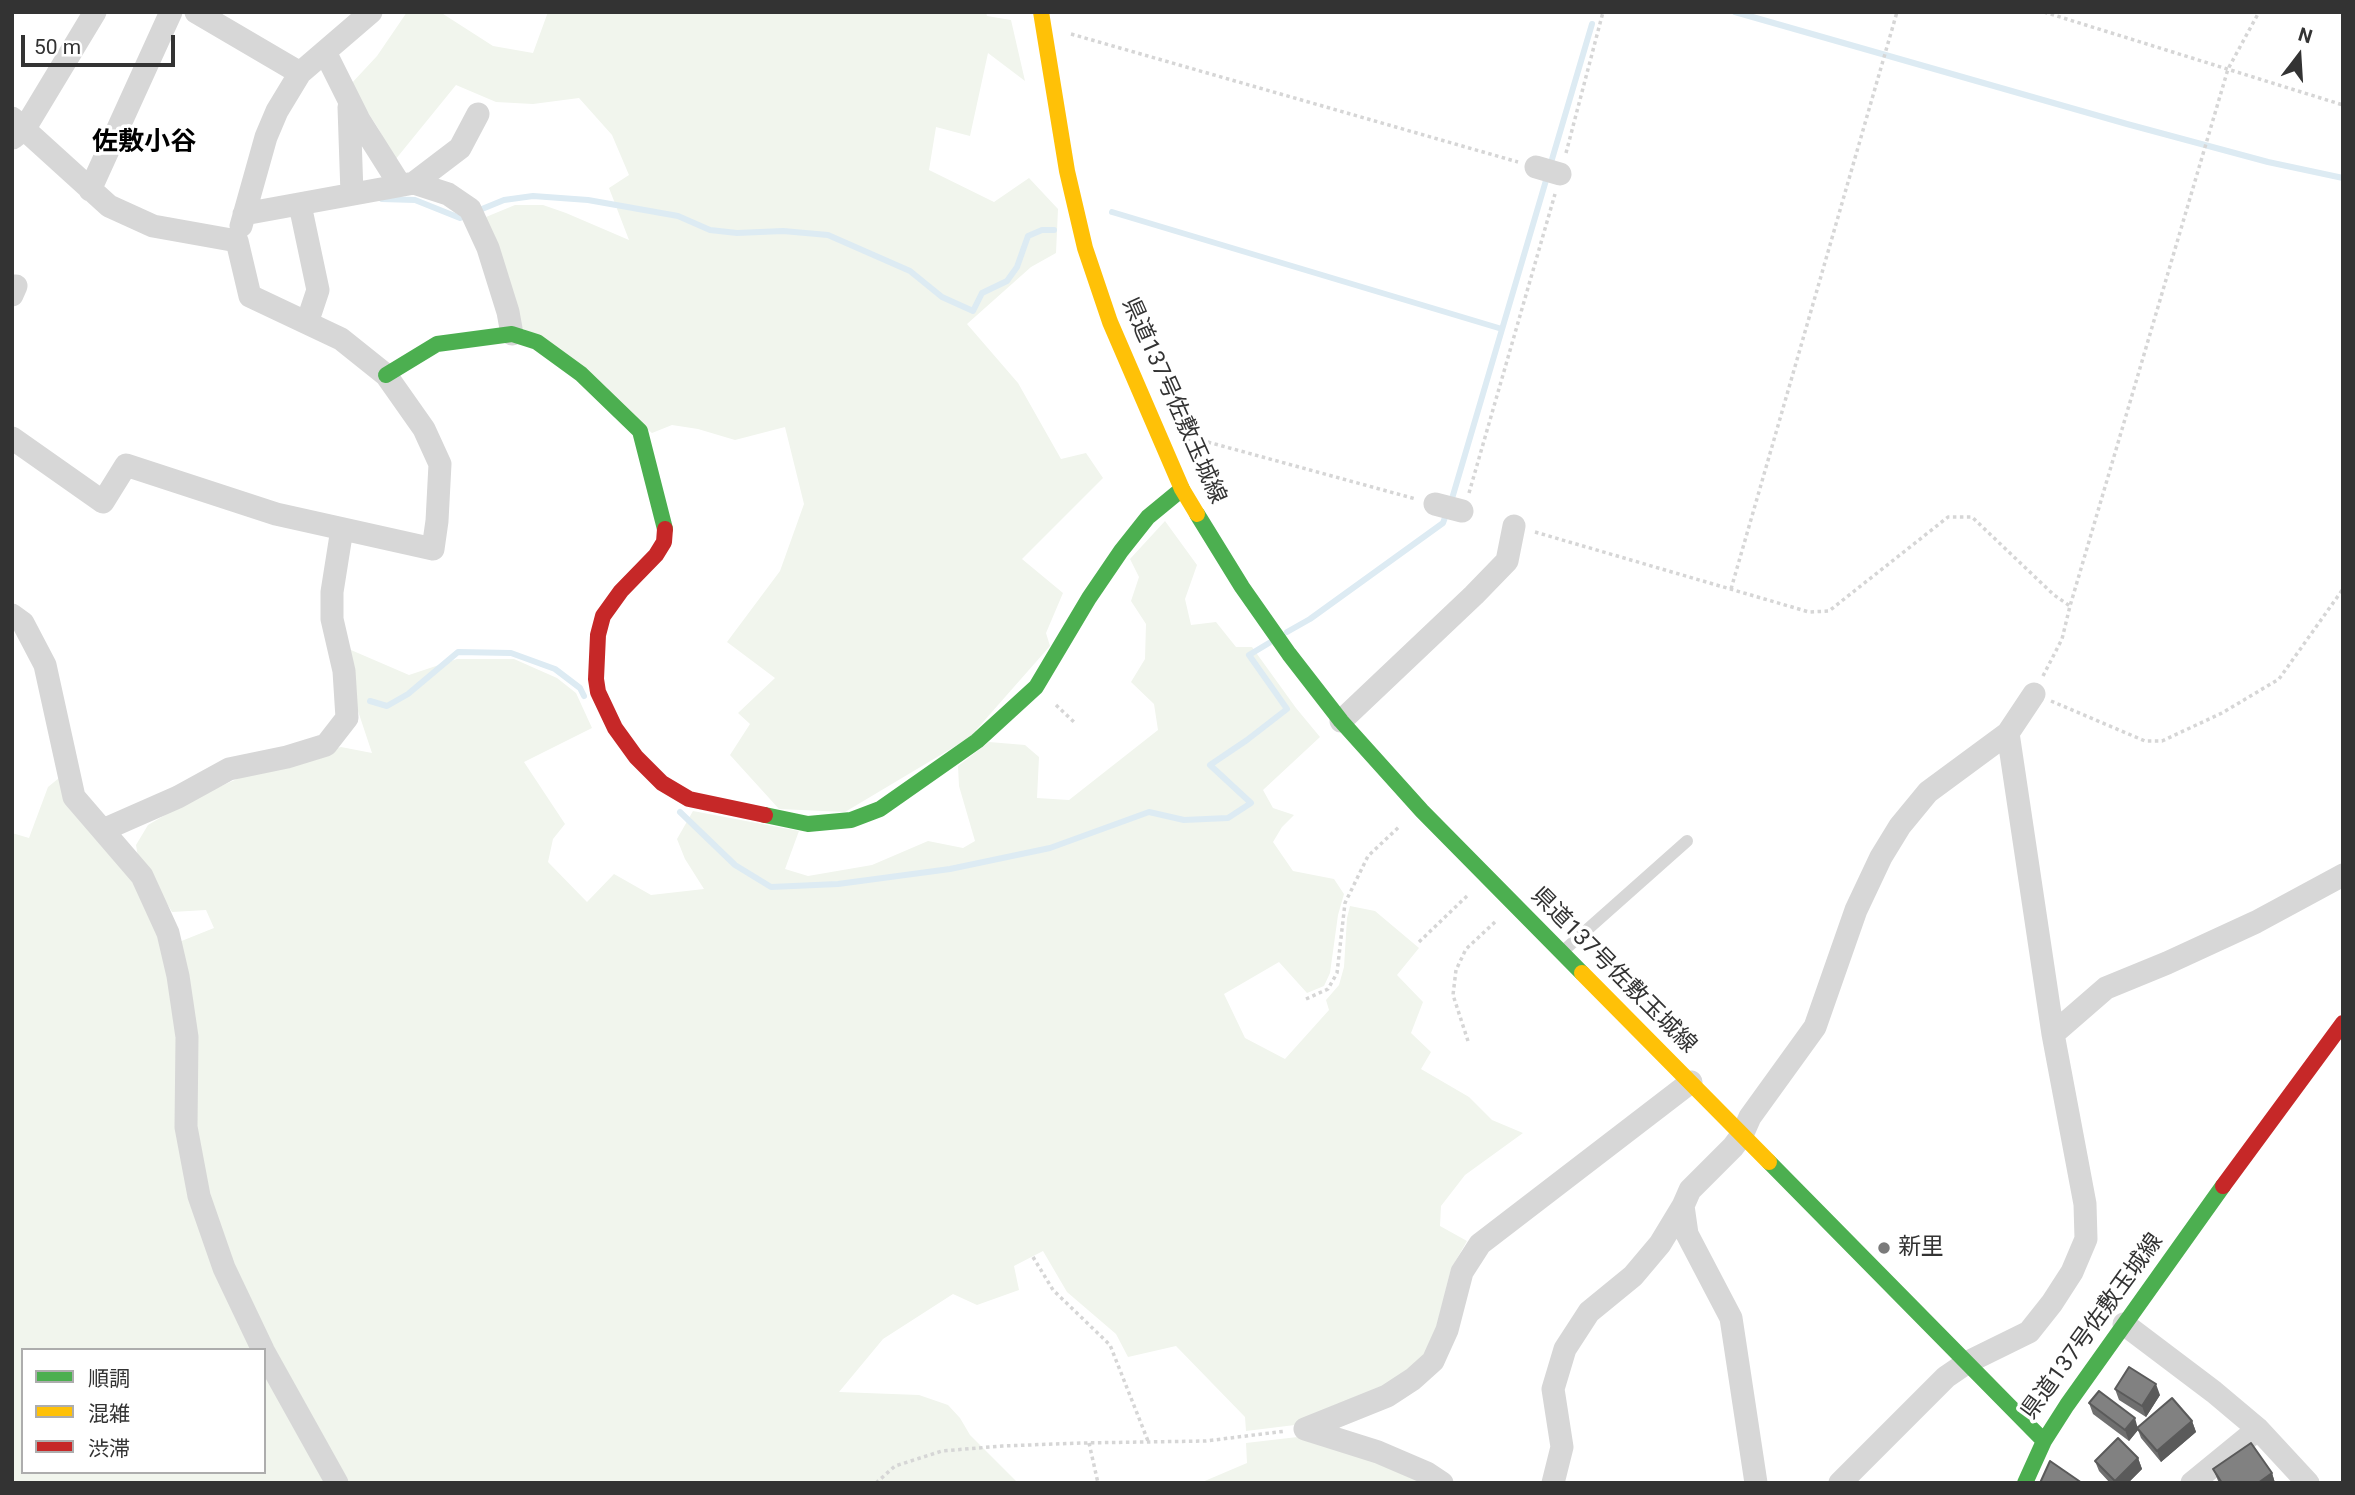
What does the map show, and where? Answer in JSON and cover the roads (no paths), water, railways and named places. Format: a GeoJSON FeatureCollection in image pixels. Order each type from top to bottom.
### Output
{"type":"FeatureCollection","features":[{"type":"Feature","properties":{"kind":"main road","name":"県道137号佐敷玉城線"},"geometry":{"type":"LineString","coordinates":[[1041,12],[1067,171],[1086,248],[1110,322],[1182,489],[1242,587],[1342,721],[1420,808],[2044,1441],[2124,1324],[2343,1023]]}},
{"type":"Feature","properties":{"kind":"main road"},"geometry":{"type":"LineString","coordinates":[[386,375],[437,344],[512,334],[537,342],[581,374],[640,431],[662,512],[664,542],[603,616],[597,635],[598,692],[615,728],[636,757],[662,783],[690,799],[808,824],[850,820],[880,809],[977,741],[1036,687],[1089,598],[1121,551],[1148,517],[1182,489]]}},
{"type":"Feature","properties":{"kind":"main road"},"geometry":{"type":"LineString","coordinates":[[2025,1483],[2044,1441]]}},
{"type":"Feature","properties":{"kind":"street"},"geometry":{"type":"LineString","coordinates":[[95,12],[17,128],[109,206],[153,226],[237,241]]}},
{"type":"Feature","properties":{"kind":"street"},"geometry":{"type":"LineString","coordinates":[[90,190],[171,12]]}},
{"type":"Feature","properties":{"kind":"street"},"geometry":{"type":"LineString","coordinates":[[196,12],[300,73]]}},
{"type":"Feature","properties":{"kind":"street"},"geometry":{"type":"LineString","coordinates":[[12,438],[103,502],[126,466],[276,514],[433,549],[440,464],[424,429],[386,375],[341,339],[250,296],[237,241],[266,137],[277,111],[300,73],[370,12]]}},
{"type":"Feature","properties":{"kind":"street"},"geometry":{"type":"LineString","coordinates":[[325,52],[359,120],[407,184],[448,194],[474,218],[488,248],[512,334]]}},
{"type":"Feature","properties":{"kind":"street"},"geometry":{"type":"LineString","coordinates":[[349,100],[352,194]]}},
{"type":"Feature","properties":{"kind":"street"},"geometry":{"type":"LineString","coordinates":[[243,214],[302,213],[352,194],[407,184],[460,148],[478,114]]}},
{"type":"Feature","properties":{"kind":"street"},"geometry":{"type":"LineString","coordinates":[[1536,167],[1560,174]]}},
{"type":"Feature","properties":{"kind":"street"},"geometry":{"type":"LineString","coordinates":[[302,213],[318,290],[307,323]]}},
{"type":"Feature","properties":{"kind":"street"},"geometry":{"type":"LineString","coordinates":[[12,286],[16,286],[12,295]]}},
{"type":"Feature","properties":{"kind":"street"},"geometry":{"type":"LineString","coordinates":[[1435,504],[1462,511]]}},
{"type":"Feature","properties":{"kind":"street"},"geometry":{"type":"LineString","coordinates":[[1342,721],[1507,561],[1514,526]]}},
{"type":"Feature","properties":{"kind":"street"},"geometry":{"type":"LineString","coordinates":[[103,830],[178,797],[229,769],[287,757],[326,744],[347,718],[344,671],[332,619],[332,592],[342,529]]}},
{"type":"Feature","properties":{"kind":"street"},"geometry":{"type":"LineString","coordinates":[[12,615],[23,624],[46,664],[74,797],[142,876],[168,933],[178,976],[187,1037],[186,1127],[199,1196],[224,1268],[263,1348]]}},
{"type":"Feature","properties":{"kind":"street"},"geometry":{"type":"LineString","coordinates":[[1553,1483],[1562,1447],[1553,1390],[1565,1349],[1589,1312],[1633,1276],[1660,1244],[1690,1190],[1728,1154],[1742,1135],[1750,1117],[1815,1027],[1856,910],[1900,826],[1928,792],[2008,733],[2034,694]]}},
{"type":"Feature","properties":{"kind":"street"},"geometry":{"type":"LineString","coordinates":[[1840,1483],[1946,1377],[1968,1362],[2029,1332],[2052,1303],[2071,1272],[2086,1238],[2085,1204],[2053,1034],[2008,733]]}},
{"type":"Feature","properties":{"kind":"street"},"geometry":{"type":"LineString","coordinates":[[2053,1034],[2106,988],[2256,922],[2343,875]]}},
{"type":"Feature","properties":{"kind":"street"},"geometry":{"type":"LineString","coordinates":[[1442,1483],[1378,1452],[1305,1429],[1387,1396],[1413,1379],[1433,1361],[1447,1330],[1462,1272],[1480,1244],[1690,1082]]}},
{"type":"Feature","properties":{"kind":"street"},"geometry":{"type":"LineString","coordinates":[[1683,1206],[1687,1234],[1731,1318],[1756,1483]]}},
{"type":"Feature","properties":{"kind":"street"},"geometry":{"type":"LineString","coordinates":[[2124,1324],[2258,1429],[2308,1483]]}},
{"type":"Feature","properties":{"kind":"street"},"geometry":{"type":"LineString","coordinates":[[266,1355],[337,1483]]}},
{"type":"Feature","properties":{"kind":"street"},"geometry":{"type":"LineString","coordinates":[[2192,1483],[2258,1429]]}},
{"type":"Feature","properties":{"kind":"lane"},"geometry":{"type":"LineString","coordinates":[[1562,952],[1687,841]]}},
{"type":"Feature","properties":{"kind":"waterway"},"geometry":{"type":"LineString","coordinates":[[1735,12],[2127,124],[2268,162],[2343,178]]}},
{"type":"Feature","properties":{"kind":"waterway"},"geometry":{"type":"LineString","coordinates":[[1550,166],[1592,24]]}},
{"type":"Feature","properties":{"kind":"waterway"},"geometry":{"type":"LineString","coordinates":[[1451,502],[1547,177]]}},
{"type":"Feature","properties":{"kind":"waterway"},"geometry":{"type":"LineString","coordinates":[[382,199],[415,200],[460,218],[504,200],[533,196],[588,200],[678,216],[710,230],[828,235],[910,271],[942,297],[973,311],[982,293],[1007,281],[1017,267],[1028,236],[1042,230],[1054,230]]}},
{"type":"Feature","properties":{"kind":"waterway"},"geometry":{"type":"LineString","coordinates":[[1112,212],[1502,329]]}},
{"type":"Feature","properties":{"kind":"waterway"},"geometry":{"type":"LineString","coordinates":[[1287,632],[1310,619],[1443,523],[1447,512]]}},
{"type":"Feature","properties":{"kind":"waterway"},"geometry":{"type":"LineString","coordinates":[[680,812],[735,865],[771,887],[838,884],[950,869],[1050,848],[1149,812],[1184,820],[1228,818],[1251,803],[1210,765],[1287,709],[1249,655],[1269,643]]}},
{"type":"Feature","properties":{"kind":"waterway"},"geometry":{"type":"LineString","coordinates":[[370,701],[387,706],[408,694],[458,652],[511,653],[555,669],[580,688],[584,696]]}},
{"type":"Feature","properties":{"kind":"place","name":"新里"},"geometry":{"type":"Point","coordinates":[1884,1248]}},
{"type":"Feature","properties":{"kind":"district","name":"佐敷小谷"},"geometry":{"type":"Point","coordinates":[144,143]}}]}
